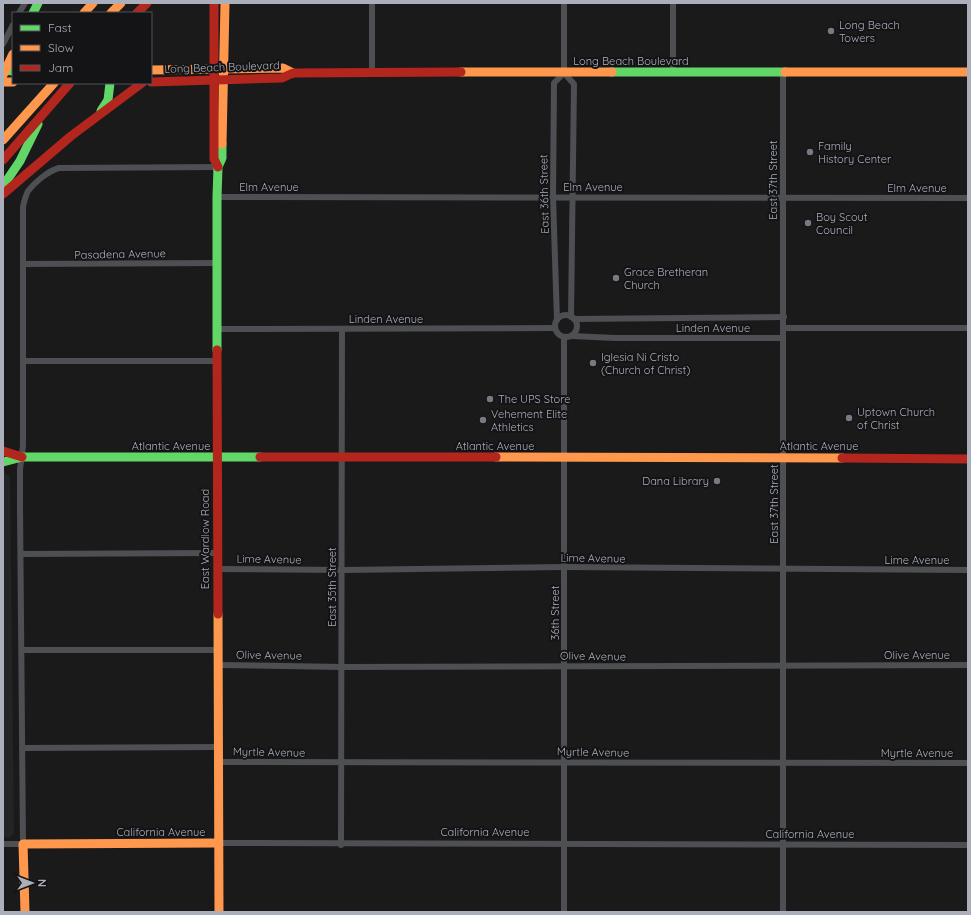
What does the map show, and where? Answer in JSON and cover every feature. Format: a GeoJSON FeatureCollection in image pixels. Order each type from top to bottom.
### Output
{"type":"FeatureCollection","features":[{"type":"Feature","properties":{"kind":"main road"},"geometry":{"type":"LineString","coordinates":[[34,12],[38,3]]}},
{"type":"Feature","properties":{"kind":"main road"},"geometry":{"type":"LineString","coordinates":[[85,12],[93,3]]}},
{"type":"Feature","properties":{"kind":"main road"},"geometry":{"type":"LineString","coordinates":[[112,12],[121,3]]}},
{"type":"Feature","properties":{"kind":"main road"},"geometry":{"type":"LineString","coordinates":[[122,12],[131,3]]}},
{"type":"Feature","properties":{"kind":"main road"},"geometry":{"type":"LineString","coordinates":[[128,12],[137,3]]}},
{"type":"Feature","properties":{"kind":"main road"},"geometry":{"type":"LineString","coordinates":[[138,12],[147,3]]}},
{"type":"Feature","properties":{"kind":"main road","name":"East Wardlow Road"},"geometry":{"type":"LineString","coordinates":[[214,3],[214,159],[218,167]]}},
{"type":"Feature","properties":{"kind":"main road","name":"East Wardlow Road"},"geometry":{"type":"LineString","coordinates":[[219,912],[217,197],[218,167],[222,158],[225,3]]}},
{"type":"Feature","properties":{"kind":"main road"},"geometry":{"type":"LineString","coordinates":[[6,72],[12,57]]}},
{"type":"Feature","properties":{"kind":"main road","name":"Long Beach Boulevard"},"geometry":{"type":"LineString","coordinates":[[152,70],[283,68],[293,73]]}},
{"type":"Feature","properties":{"kind":"main road","name":"Long Beach Boulevard"},"geometry":{"type":"LineString","coordinates":[[152,82],[282,78],[293,73],[372,72],[968,72]]}},
{"type":"Feature","properties":{"kind":"main road"},"geometry":{"type":"LineString","coordinates":[[3,130],[43,84]]}},
{"type":"Feature","properties":{"kind":"main road"},"geometry":{"type":"LineString","coordinates":[[3,140],[53,84]]}},
{"type":"Feature","properties":{"kind":"main road"},"geometry":{"type":"LineString","coordinates":[[3,186],[20,161],[46,108],[52,90],[58,84]]}},
{"type":"Feature","properties":{"kind":"main road"},"geometry":{"type":"LineString","coordinates":[[3,160],[46,108],[69,84]]}},
{"type":"Feature","properties":{"kind":"main road"},"geometry":{"type":"LineString","coordinates":[[99,115],[108,100],[110,84]]}},
{"type":"Feature","properties":{"kind":"main road"},"geometry":{"type":"LineString","coordinates":[[3,194],[43,159],[141,84]]}},
{"type":"Feature","properties":{"kind":"main road","name":"Atlantic Avenue"},"geometry":{"type":"LineString","coordinates":[[3,451],[22,457]]}},
{"type":"Feature","properties":{"kind":"main road","name":"Atlantic Avenue"},"geometry":{"type":"LineString","coordinates":[[3,462],[22,457],[784,457],[968,459]]}},
{"type":"Feature","properties":{"kind":"main road","name":"California Avenue"},"geometry":{"type":"LineString","coordinates":[[23,844],[218,843]]}},
{"type":"Feature","properties":{"kind":"main road"},"geometry":{"type":"LineString","coordinates":[[23,844],[25,912]]}},
{"type":"Feature","properties":{"kind":"street"},"geometry":{"type":"LineString","coordinates":[[20,12],[25,3]]}},
{"type":"Feature","properties":{"kind":"street"},"geometry":{"type":"LineString","coordinates":[[372,3],[372,72]]}},
{"type":"Feature","properties":{"kind":"street"},"geometry":{"type":"LineString","coordinates":[[564,3],[564,73],[574,84],[573,318],[576,330],[572,336],[564,337],[558,334],[555,328],[557,320],[565,315],[573,318]]}},
{"type":"Feature","properties":{"kind":"street"},"geometry":{"type":"LineString","coordinates":[[673,3],[673,72]]}},
{"type":"Feature","properties":{"kind":"street"},"geometry":{"type":"LineString","coordinates":[[3,44],[12,27]]}},
{"type":"Feature","properties":{"kind":"street","name":"East 36th Street"},"geometry":{"type":"LineString","coordinates":[[557,320],[553,197],[554,83],[564,73]]}},
{"type":"Feature","properties":{"kind":"street","name":"East 37th Street"},"geometry":{"type":"LineString","coordinates":[[783,73],[783,912]]}},
{"type":"Feature","properties":{"kind":"street"},"geometry":{"type":"LineString","coordinates":[[23,844],[22,457],[24,361],[22,207],[28,191],[52,170],[59,168],[218,167]]}},
{"type":"Feature","properties":{"kind":"street","name":"Elm Avenue"},"geometry":{"type":"LineString","coordinates":[[217,197],[968,198]]}},
{"type":"Feature","properties":{"kind":"street","name":"Pasadena Avenue"},"geometry":{"type":"LineString","coordinates":[[23,264],[217,263]]}},
{"type":"Feature","properties":{"kind":"street","name":"Linden Avenue"},"geometry":{"type":"LineString","coordinates":[[573,318],[784,317]]}},
{"type":"Feature","properties":{"kind":"street","name":"Linden Avenue"},"geometry":{"type":"LineString","coordinates":[[218,329],[555,328]]}},
{"type":"Feature","properties":{"kind":"street"},"geometry":{"type":"LineString","coordinates":[[784,328],[968,328]]}},
{"type":"Feature","properties":{"kind":"street","name":"East 35th Street"},"geometry":{"type":"LineString","coordinates":[[342,329],[342,845]]}},
{"type":"Feature","properties":{"kind":"street","name":"Linden Avenue"},"geometry":{"type":"LineString","coordinates":[[572,336],[615,338],[783,338]]}},
{"type":"Feature","properties":{"kind":"street","name":"36th Street"},"geometry":{"type":"LineString","coordinates":[[564,337],[564,912]]}},
{"type":"Feature","properties":{"kind":"street"},"geometry":{"type":"LineString","coordinates":[[24,361],[218,361]]}},
{"type":"Feature","properties":{"kind":"street"},"geometry":{"type":"LineString","coordinates":[[22,554],[217,553]]}},
{"type":"Feature","properties":{"kind":"street","name":"Lime Avenue"},"geometry":{"type":"LineString","coordinates":[[218,569],[342,570],[565,567],[968,570]]}},
{"type":"Feature","properties":{"kind":"street"},"geometry":{"type":"LineString","coordinates":[[22,650],[218,650]]}},
{"type":"Feature","properties":{"kind":"street","name":"Olive Avenue"},"geometry":{"type":"LineString","coordinates":[[218,665],[968,665]]}},
{"type":"Feature","properties":{"kind":"street","name":"Myrtle Avenue"},"geometry":{"type":"LineString","coordinates":[[22,748],[218,747]]}},
{"type":"Feature","properties":{"kind":"street","name":"Myrtle Avenue"},"geometry":{"type":"LineString","coordinates":[[218,762],[565,762],[783,764],[968,763]]}},
{"type":"Feature","properties":{"kind":"street","name":"California Avenue"},"geometry":{"type":"LineString","coordinates":[[218,843],[342,845],[968,845]]}},
{"type":"Feature","properties":{"kind":"street","name":"California Avenue"},"geometry":{"type":"LineString","coordinates":[[3,844],[23,844]]}},
{"type":"Feature","properties":{"kind":"shaded area"},"geometry":{"type":"Polygon","coordinates":[[[3,472],[10,477],[14,833],[9,838],[3,837],[3,472]]]}},
{"type":"Feature","properties":{"kind":"traffic: fast"},"geometry":{"type":"LineString","coordinates":[[34,12],[38,3]]}},
{"type":"Feature","properties":{"kind":"traffic: fast"},"geometry":{"type":"LineString","coordinates":[[3,70],[12,71]]}},
{"type":"Feature","properties":{"kind":"traffic: fast"},"geometry":{"type":"LineString","coordinates":[[612,72],[785,72]]}},
{"type":"Feature","properties":{"kind":"traffic: fast"},"geometry":{"type":"LineString","coordinates":[[101,111],[108,100],[110,84]]}},
{"type":"Feature","properties":{"kind":"traffic: fast"},"geometry":{"type":"LineString","coordinates":[[3,186],[20,161],[38,124]]}},
{"type":"Feature","properties":{"kind":"traffic: fast"},"geometry":{"type":"LineString","coordinates":[[217,350],[217,197],[218,167],[222,158],[222,144]]}},
{"type":"Feature","properties":{"kind":"traffic: fast"},"geometry":{"type":"LineString","coordinates":[[3,462],[22,457],[260,457]]}},
{"type":"Feature","properties":{"kind":"traffic: slow"},"geometry":{"type":"LineString","coordinates":[[85,12],[93,3]]}},
{"type":"Feature","properties":{"kind":"traffic: slow"},"geometry":{"type":"LineString","coordinates":[[112,12],[121,3]]}},
{"type":"Feature","properties":{"kind":"traffic: slow"},"geometry":{"type":"LineString","coordinates":[[222,144],[225,3]]}},
{"type":"Feature","properties":{"kind":"traffic: slow"},"geometry":{"type":"LineString","coordinates":[[3,75],[12,56]]}},
{"type":"Feature","properties":{"kind":"traffic: slow"},"geometry":{"type":"LineString","coordinates":[[152,70],[283,68],[293,73]]}},
{"type":"Feature","properties":{"kind":"traffic: slow"},"geometry":{"type":"LineString","coordinates":[[461,72],[612,72]]}},
{"type":"Feature","properties":{"kind":"traffic: slow"},"geometry":{"type":"LineString","coordinates":[[785,72],[968,72]]}},
{"type":"Feature","properties":{"kind":"traffic: slow"},"geometry":{"type":"LineString","coordinates":[[3,82],[12,82]]}},
{"type":"Feature","properties":{"kind":"traffic: slow"},"geometry":{"type":"LineString","coordinates":[[3,140],[53,84]]}},
{"type":"Feature","properties":{"kind":"traffic: slow"},"geometry":{"type":"LineString","coordinates":[[496,457],[842,458]]}},
{"type":"Feature","properties":{"kind":"traffic: slow"},"geometry":{"type":"LineString","coordinates":[[218,614],[219,912]]}},
{"type":"Feature","properties":{"kind":"traffic: slow"},"geometry":{"type":"LineString","coordinates":[[25,912],[23,844],[218,843]]}},
{"type":"Feature","properties":{"kind":"traffic: jam"},"geometry":{"type":"LineString","coordinates":[[138,12],[147,3]]}},
{"type":"Feature","properties":{"kind":"traffic: jam"},"geometry":{"type":"LineString","coordinates":[[214,3],[214,159],[218,167]]}},
{"type":"Feature","properties":{"kind":"traffic: jam"},"geometry":{"type":"LineString","coordinates":[[152,82],[282,78],[293,73],[461,72]]}},
{"type":"Feature","properties":{"kind":"traffic: jam"},"geometry":{"type":"LineString","coordinates":[[3,160],[69,84]]}},
{"type":"Feature","properties":{"kind":"traffic: jam"},"geometry":{"type":"LineString","coordinates":[[3,194],[71,136],[141,84]]}},
{"type":"Feature","properties":{"kind":"traffic: jam"},"geometry":{"type":"LineString","coordinates":[[217,350],[218,614]]}},
{"type":"Feature","properties":{"kind":"traffic: jam"},"geometry":{"type":"LineString","coordinates":[[3,451],[22,457]]}},
{"type":"Feature","properties":{"kind":"traffic: jam"},"geometry":{"type":"LineString","coordinates":[[260,457],[496,457]]}},
{"type":"Feature","properties":{"kind":"traffic: jam"},"geometry":{"type":"LineString","coordinates":[[842,458],[968,459]]}},
{"type":"Feature","properties":{"kind":"place","name":"Long Beach Towers"},"geometry":{"type":"Point","coordinates":[831,31]}},
{"type":"Feature","properties":{"kind":"place","name":"Family History Center"},"geometry":{"type":"Point","coordinates":[810,152]}},
{"type":"Feature","properties":{"kind":"place","name":"Boy Scout Council"},"geometry":{"type":"Point","coordinates":[808,223]}},
{"type":"Feature","properties":{"kind":"place","name":"Grace Bretheran Church"},"geometry":{"type":"Point","coordinates":[616,278]}},
{"type":"Feature","properties":{"kind":"place","name":"Iglesia Ni Cristo (Church of Christ)"},"geometry":{"type":"Point","coordinates":[593,363]}},
{"type":"Feature","properties":{"kind":"place","name":"The UPS Store"},"geometry":{"type":"Point","coordinates":[490,399]}},
{"type":"Feature","properties":{"kind":"place","name":"Uptown Church of Christ"},"geometry":{"type":"Point","coordinates":[849,418]}},
{"type":"Feature","properties":{"kind":"place","name":"Vehement Elite Athletics"},"geometry":{"type":"Point","coordinates":[483,420]}},
{"type":"Feature","properties":{"kind":"place","name":"Dana Library"},"geometry":{"type":"Point","coordinates":[717,481]}}]}
